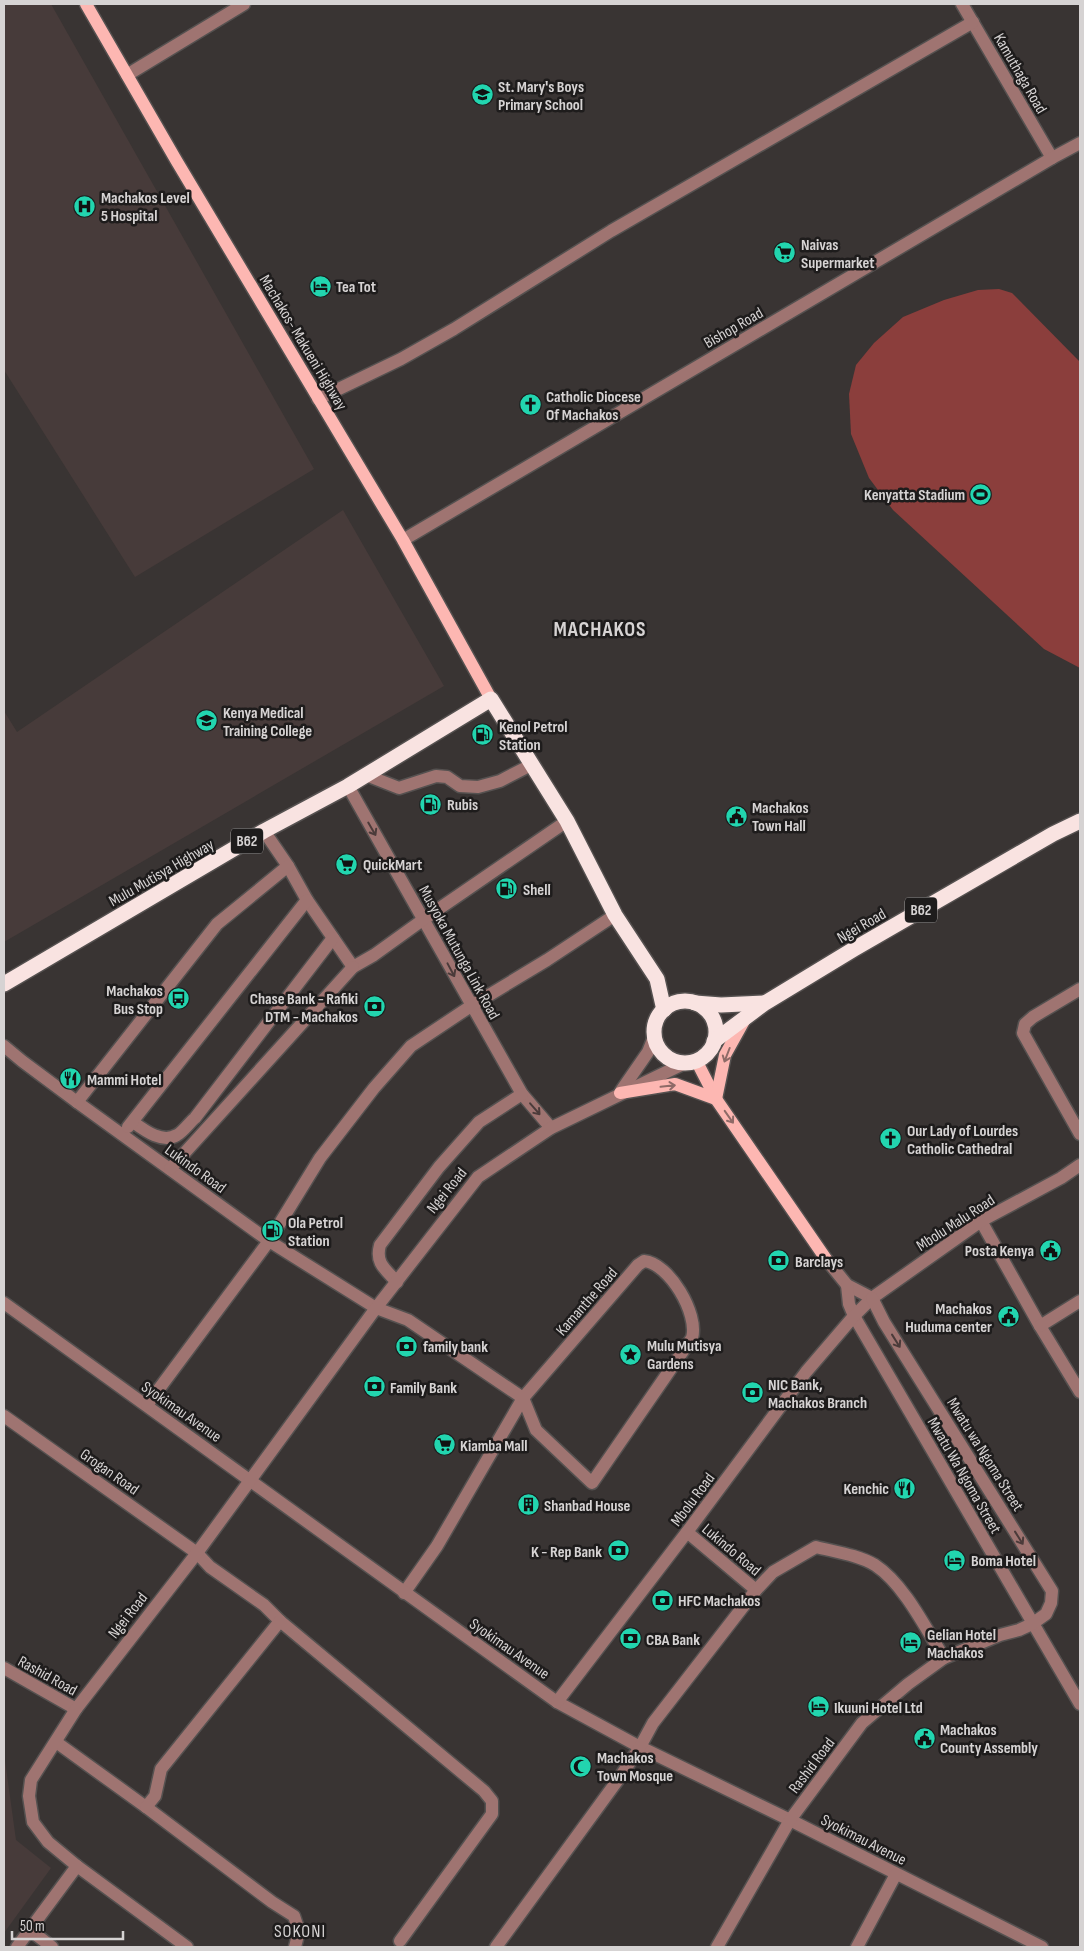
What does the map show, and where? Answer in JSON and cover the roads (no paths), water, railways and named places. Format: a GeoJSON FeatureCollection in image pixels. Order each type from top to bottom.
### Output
{"type":"FeatureCollection","features":[{"type":"Feature","properties":{"kind":"highway"},"geometry":{"type":"LineString","coordinates":[[491,699],[567,821],[616,915],[657,980],[664,1010],[658,1017],[654,1027],[654,1037],[658,1047],[671,1060],[690,1061]]}},
{"type":"Feature","properties":{"kind":"highway","name":"Mulu Mutisya Highway"},"geometry":{"type":"LineString","coordinates":[[4,984],[264,831],[348,786],[491,699]]}},
{"type":"Feature","properties":{"kind":"highway","name":"Ngei Road"},"geometry":{"type":"LineString","coordinates":[[765,1003],[854,949],[1053,834],[1080,821]]}},
{"type":"Feature","properties":{"kind":"highway"},"geometry":{"type":"LineString","coordinates":[[657,980],[689,1001],[703,1007],[714,1023],[714,1041]]}},
{"type":"Feature","properties":{"kind":"highway","name":"B62"},"geometry":{"type":"LineString","coordinates":[[664,1010],[673,1004],[689,1001],[721,1005],[765,1003]]}},
{"type":"Feature","properties":{"kind":"highway","name":"B62"},"geometry":{"type":"LineString","coordinates":[[690,1061],[704,1056],[714,1041],[765,1003]]}},
{"type":"Feature","properties":{"kind":"main road","name":"Machakos- Makueni Highway"},"geometry":{"type":"LineString","coordinates":[[86,4],[403,540],[491,699]]}},
{"type":"Feature","properties":{"kind":"main road"},"geometry":{"type":"LineString","coordinates":[[716,1099],[725,1055],[747,1015]]}},
{"type":"Feature","properties":{"kind":"main road"},"geometry":{"type":"LineString","coordinates":[[690,1061],[826,1259]]}},
{"type":"Feature","properties":{"kind":"main road"},"geometry":{"type":"LineString","coordinates":[[620,1093],[675,1084],[716,1099]]}},
{"type":"Feature","properties":{"kind":"street"},"geometry":{"type":"LineString","coordinates":[[127,76],[244,4]]}},
{"type":"Feature","properties":{"kind":"street","name":"Kamuthaga Road"},"geometry":{"type":"LineString","coordinates":[[962,4],[1052,158]]}},
{"type":"Feature","properties":{"kind":"street"},"geometry":{"type":"LineString","coordinates":[[318,399],[401,358],[454,329],[611,231],[973,22]]}},
{"type":"Feature","properties":{"kind":"street","name":"Bishop Road"},"geometry":{"type":"LineString","coordinates":[[403,540],[1080,143]]}},
{"type":"Feature","properties":{"kind":"street"},"geometry":{"type":"LineString","coordinates":[[366,775],[400,788],[436,776],[447,777],[460,786],[478,787],[500,781],[531,764]]}},
{"type":"Feature","properties":{"kind":"street","name":"Musyoka Mutunga Link Road"},"geometry":{"type":"LineString","coordinates":[[348,786],[522,1094],[551,1128]]}},
{"type":"Feature","properties":{"kind":"street"},"geometry":{"type":"LineString","coordinates":[[170,1169],[353,967],[374,955],[567,821]]}},
{"type":"Feature","properties":{"kind":"street"},"geometry":{"type":"LineString","coordinates":[[264,831],[288,866],[307,900],[353,967]]}},
{"type":"Feature","properties":{"kind":"street"},"geometry":{"type":"LineString","coordinates":[[77,1102],[217,924],[288,866]]}},
{"type":"Feature","properties":{"kind":"street"},"geometry":{"type":"LineString","coordinates":[[121,1135],[307,900]]}},
{"type":"Feature","properties":{"kind":"street"},"geometry":{"type":"LineString","coordinates":[[147,1405],[269,1241],[320,1158],[374,1088],[411,1046],[616,915]]}},
{"type":"Feature","properties":{"kind":"street"},"geometry":{"type":"LineString","coordinates":[[133,1122],[148,1132],[164,1138],[177,1136],[195,1118],[333,938]]}},
{"type":"Feature","properties":{"kind":"street"},"geometry":{"type":"LineString","coordinates":[[1080,989],[1033,1017],[1025,1024],[1023,1033],[1080,1134]]}},
{"type":"Feature","properties":{"kind":"street","name":"Ngei Road"},"geometry":{"type":"LineString","coordinates":[[620,1093],[648,1052],[654,1037]]}},
{"type":"Feature","properties":{"kind":"street","name":"Lukindo Road"},"geometry":{"type":"LineString","coordinates":[[4,1046],[121,1135],[269,1241],[376,1308]]}},
{"type":"Feature","properties":{"kind":"street","name":"Ngei Road"},"geometry":{"type":"LineString","coordinates":[[77,1866],[48,1842],[33,1822],[29,1796],[31,1780],[76,1709],[198,1553],[376,1308],[478,1176],[551,1128],[620,1093],[690,1061]]}},
{"type":"Feature","properties":{"kind":"street"},"geometry":{"type":"LineString","coordinates":[[397,1282],[379,1260],[380,1244],[439,1167],[479,1122],[522,1094]]}},
{"type":"Feature","properties":{"kind":"street","name":"Mbolu Malu Road"},"geometry":{"type":"LineString","coordinates":[[854,1316],[872,1298],[981,1221],[1061,1178],[1080,1165]]}},
{"type":"Feature","properties":{"kind":"street"},"geometry":{"type":"LineString","coordinates":[[981,1221],[1040,1326],[1080,1392]]}},
{"type":"Feature","properties":{"kind":"street"},"geometry":{"type":"LineString","coordinates":[[826,1259],[847,1285],[872,1298]]}},
{"type":"Feature","properties":{"kind":"street","name":"Kamanthe Road"},"geometry":{"type":"LineString","coordinates":[[404,1593],[437,1546],[523,1398],[644,1261],[651,1261],[656,1264],[680,1290],[693,1321],[694,1330],[692,1338],[592,1483],[536,1430],[523,1398]]}},
{"type":"Feature","properties":{"kind":"street","name":"Mwatu Wa Ngoma Street"},"geometry":{"type":"LineString","coordinates":[[847,1285],[849,1304],[854,1316],[1080,1704]]}},
{"type":"Feature","properties":{"kind":"street","name":"Mwatu wa Ngoma Street"},"geometry":{"type":"LineString","coordinates":[[872,1298],[884,1322],[1052,1591],[1051,1603],[1046,1614],[1032,1624]]}},
{"type":"Feature","properties":{"kind":"street"},"geometry":{"type":"LineString","coordinates":[[1040,1326],[1080,1301]]}},
{"type":"Feature","properties":{"kind":"street","name":"Syokimau Avenue"},"geometry":{"type":"LineString","coordinates":[[4,1303],[557,1702],[640,1747],[1042,1947]]}},
{"type":"Feature","properties":{"kind":"street"},"geometry":{"type":"LineString","coordinates":[[376,1308],[408,1320],[523,1398]]}},
{"type":"Feature","properties":{"kind":"street","name":"Mbolu Road"},"geometry":{"type":"LineString","coordinates":[[557,1702],[806,1372],[854,1316]]}},
{"type":"Feature","properties":{"kind":"street","name":"Grogan Road"},"geometry":{"type":"LineString","coordinates":[[4,1416],[198,1553],[210,1568],[264,1605],[280,1621],[484,1791],[492,1801],[492,1814],[400,1941]]}},
{"type":"Feature","properties":{"kind":"street","name":"Lukindo Road"},"geometry":{"type":"LineString","coordinates":[[687,1532],[756,1590]]}},
{"type":"Feature","properties":{"kind":"street"},"geometry":{"type":"LineString","coordinates":[[496,1947],[640,1747],[653,1723],[772,1572],[816,1547],[866,1560],[886,1574],[897,1586],[944,1658]]}},
{"type":"Feature","properties":{"kind":"street"},"geometry":{"type":"LineString","coordinates":[[146,1807],[155,1796],[161,1769],[280,1621]]}},
{"type":"Feature","properties":{"kind":"street","name":"Rashid Road"},"geometry":{"type":"LineString","coordinates":[[717,1947],[790,1820],[862,1723],[908,1684],[944,1658],[1032,1624]]}},
{"type":"Feature","properties":{"kind":"street","name":"Rashid Road"},"geometry":{"type":"LineString","coordinates":[[4,1668],[76,1709]]}},
{"type":"Feature","properties":{"kind":"street"},"geometry":{"type":"LineString","coordinates":[[56,1742],[272,1902],[294,1916],[299,1931],[295,1947]]}},
{"type":"Feature","properties":{"kind":"street"},"geometry":{"type":"LineString","coordinates":[[17,1947],[77,1866],[187,1947]]}},
{"type":"Feature","properties":{"kind":"street"},"geometry":{"type":"LineString","coordinates":[[857,1947],[896,1874]]}},
{"type":"Feature","properties":{"kind":"street"},"geometry":{"type":"LineString","coordinates":[[30,1930],[52,1947]]}},
{"type":"Feature","properties":{"kind":"place","name":"St. Mary's Boys Primary School"},"geometry":{"type":"Point","coordinates":[482,95]}},
{"type":"Feature","properties":{"kind":"place","name":"Machakos Level 5 Hospital"},"geometry":{"type":"Point","coordinates":[85,206]}},
{"type":"Feature","properties":{"kind":"place","name":"Naivas Supermarket"},"geometry":{"type":"Point","coordinates":[785,253]}},
{"type":"Feature","properties":{"kind":"place","name":"Tea Tot"},"geometry":{"type":"Point","coordinates":[320,286]}},
{"type":"Feature","properties":{"kind":"place","name":"Catholic Diocese Of Machakos"},"geometry":{"type":"Point","coordinates":[530,405]}},
{"type":"Feature","properties":{"kind":"place","name":"Kenyatta Stadium"},"geometry":{"type":"Point","coordinates":[981,494]}},
{"type":"Feature","properties":{"kind":"place","name":"Kenya Medical Training College"},"geometry":{"type":"Point","coordinates":[207,721]}},
{"type":"Feature","properties":{"kind":"place","name":"Kenol Petrol Station"},"geometry":{"type":"Point","coordinates":[483,735]}},
{"type":"Feature","properties":{"kind":"place","name":"Rubis"},"geometry":{"type":"Point","coordinates":[431,804]}},
{"type":"Feature","properties":{"kind":"place","name":"Machakos Town Hall"},"geometry":{"type":"Point","coordinates":[736,816]}},
{"type":"Feature","properties":{"kind":"place","name":"QuickMart"},"geometry":{"type":"Point","coordinates":[347,864]}},
{"type":"Feature","properties":{"kind":"place","name":"Shell"},"geometry":{"type":"Point","coordinates":[507,889]}},
{"type":"Feature","properties":{"kind":"place","name":"Machakos Bus Stop"},"geometry":{"type":"Point","coordinates":[179,999]}},
{"type":"Feature","properties":{"kind":"place","name":"Chase Bank - Rafiki DTM - Machakos"},"geometry":{"type":"Point","coordinates":[374,1007]}},
{"type":"Feature","properties":{"kind":"place","name":"Mammi Hotel"},"geometry":{"type":"Point","coordinates":[71,1079]}},
{"type":"Feature","properties":{"kind":"place","name":"Our Lady of Lourdes Catholic Cathedral"},"geometry":{"type":"Point","coordinates":[891,1139]}},
{"type":"Feature","properties":{"kind":"place","name":"Ola Petrol Station"},"geometry":{"type":"Point","coordinates":[272,1231]}},
{"type":"Feature","properties":{"kind":"place","name":"Posta Kenya"},"geometry":{"type":"Point","coordinates":[1050,1250]}},
{"type":"Feature","properties":{"kind":"place","name":"Barclays"},"geometry":{"type":"Point","coordinates":[779,1261]}},
{"type":"Feature","properties":{"kind":"place","name":"Machakos Huduma center"},"geometry":{"type":"Point","coordinates":[1008,1317]}},
{"type":"Feature","properties":{"kind":"place","name":"family bank"},"geometry":{"type":"Point","coordinates":[407,1346]}},
{"type":"Feature","properties":{"kind":"place","name":"Mulu Mutisya Gardens"},"geometry":{"type":"Point","coordinates":[631,1354]}},
{"type":"Feature","properties":{"kind":"place","name":"Family Bank"},"geometry":{"type":"Point","coordinates":[374,1387]}},
{"type":"Feature","properties":{"kind":"place","name":"NIC Bank, Machakos Branch"},"geometry":{"type":"Point","coordinates":[752,1393]}},
{"type":"Feature","properties":{"kind":"place","name":"Kiamba Mall"},"geometry":{"type":"Point","coordinates":[444,1445]}},
{"type":"Feature","properties":{"kind":"place","name":"Kenchic"},"geometry":{"type":"Point","coordinates":[905,1488]}},
{"type":"Feature","properties":{"kind":"place","name":"Shanbad House"},"geometry":{"type":"Point","coordinates":[528,1505]}},
{"type":"Feature","properties":{"kind":"place","name":"K - Rep Bank"},"geometry":{"type":"Point","coordinates":[618,1551]}},
{"type":"Feature","properties":{"kind":"place","name":"Boma Hotel"},"geometry":{"type":"Point","coordinates":[955,1560]}},
{"type":"Feature","properties":{"kind":"place","name":"HFC Machakos"},"geometry":{"type":"Point","coordinates":[662,1600]}},
{"type":"Feature","properties":{"kind":"place","name":"CBA Bank"},"geometry":{"type":"Point","coordinates":[630,1639]}},
{"type":"Feature","properties":{"kind":"place","name":"Gelian Hotel Machakos"},"geometry":{"type":"Point","coordinates":[911,1643]}},
{"type":"Feature","properties":{"kind":"place","name":"Ikuuni Hotel Ltd"},"geometry":{"type":"Point","coordinates":[818,1707]}},
{"type":"Feature","properties":{"kind":"place","name":"Machakos County Assembly"},"geometry":{"type":"Point","coordinates":[924,1738]}},
{"type":"Feature","properties":{"kind":"place","name":"Machakos Town Mosque"},"geometry":{"type":"Point","coordinates":[581,1766]}},
{"type":"Feature","properties":{"kind":"district","name":"MACHAKOS"},"geometry":{"type":"Point","coordinates":[600,629]}},
{"type":"Feature","properties":{"kind":"district","name":"SOKONI"},"geometry":{"type":"Point","coordinates":[300,1931]}}]}
